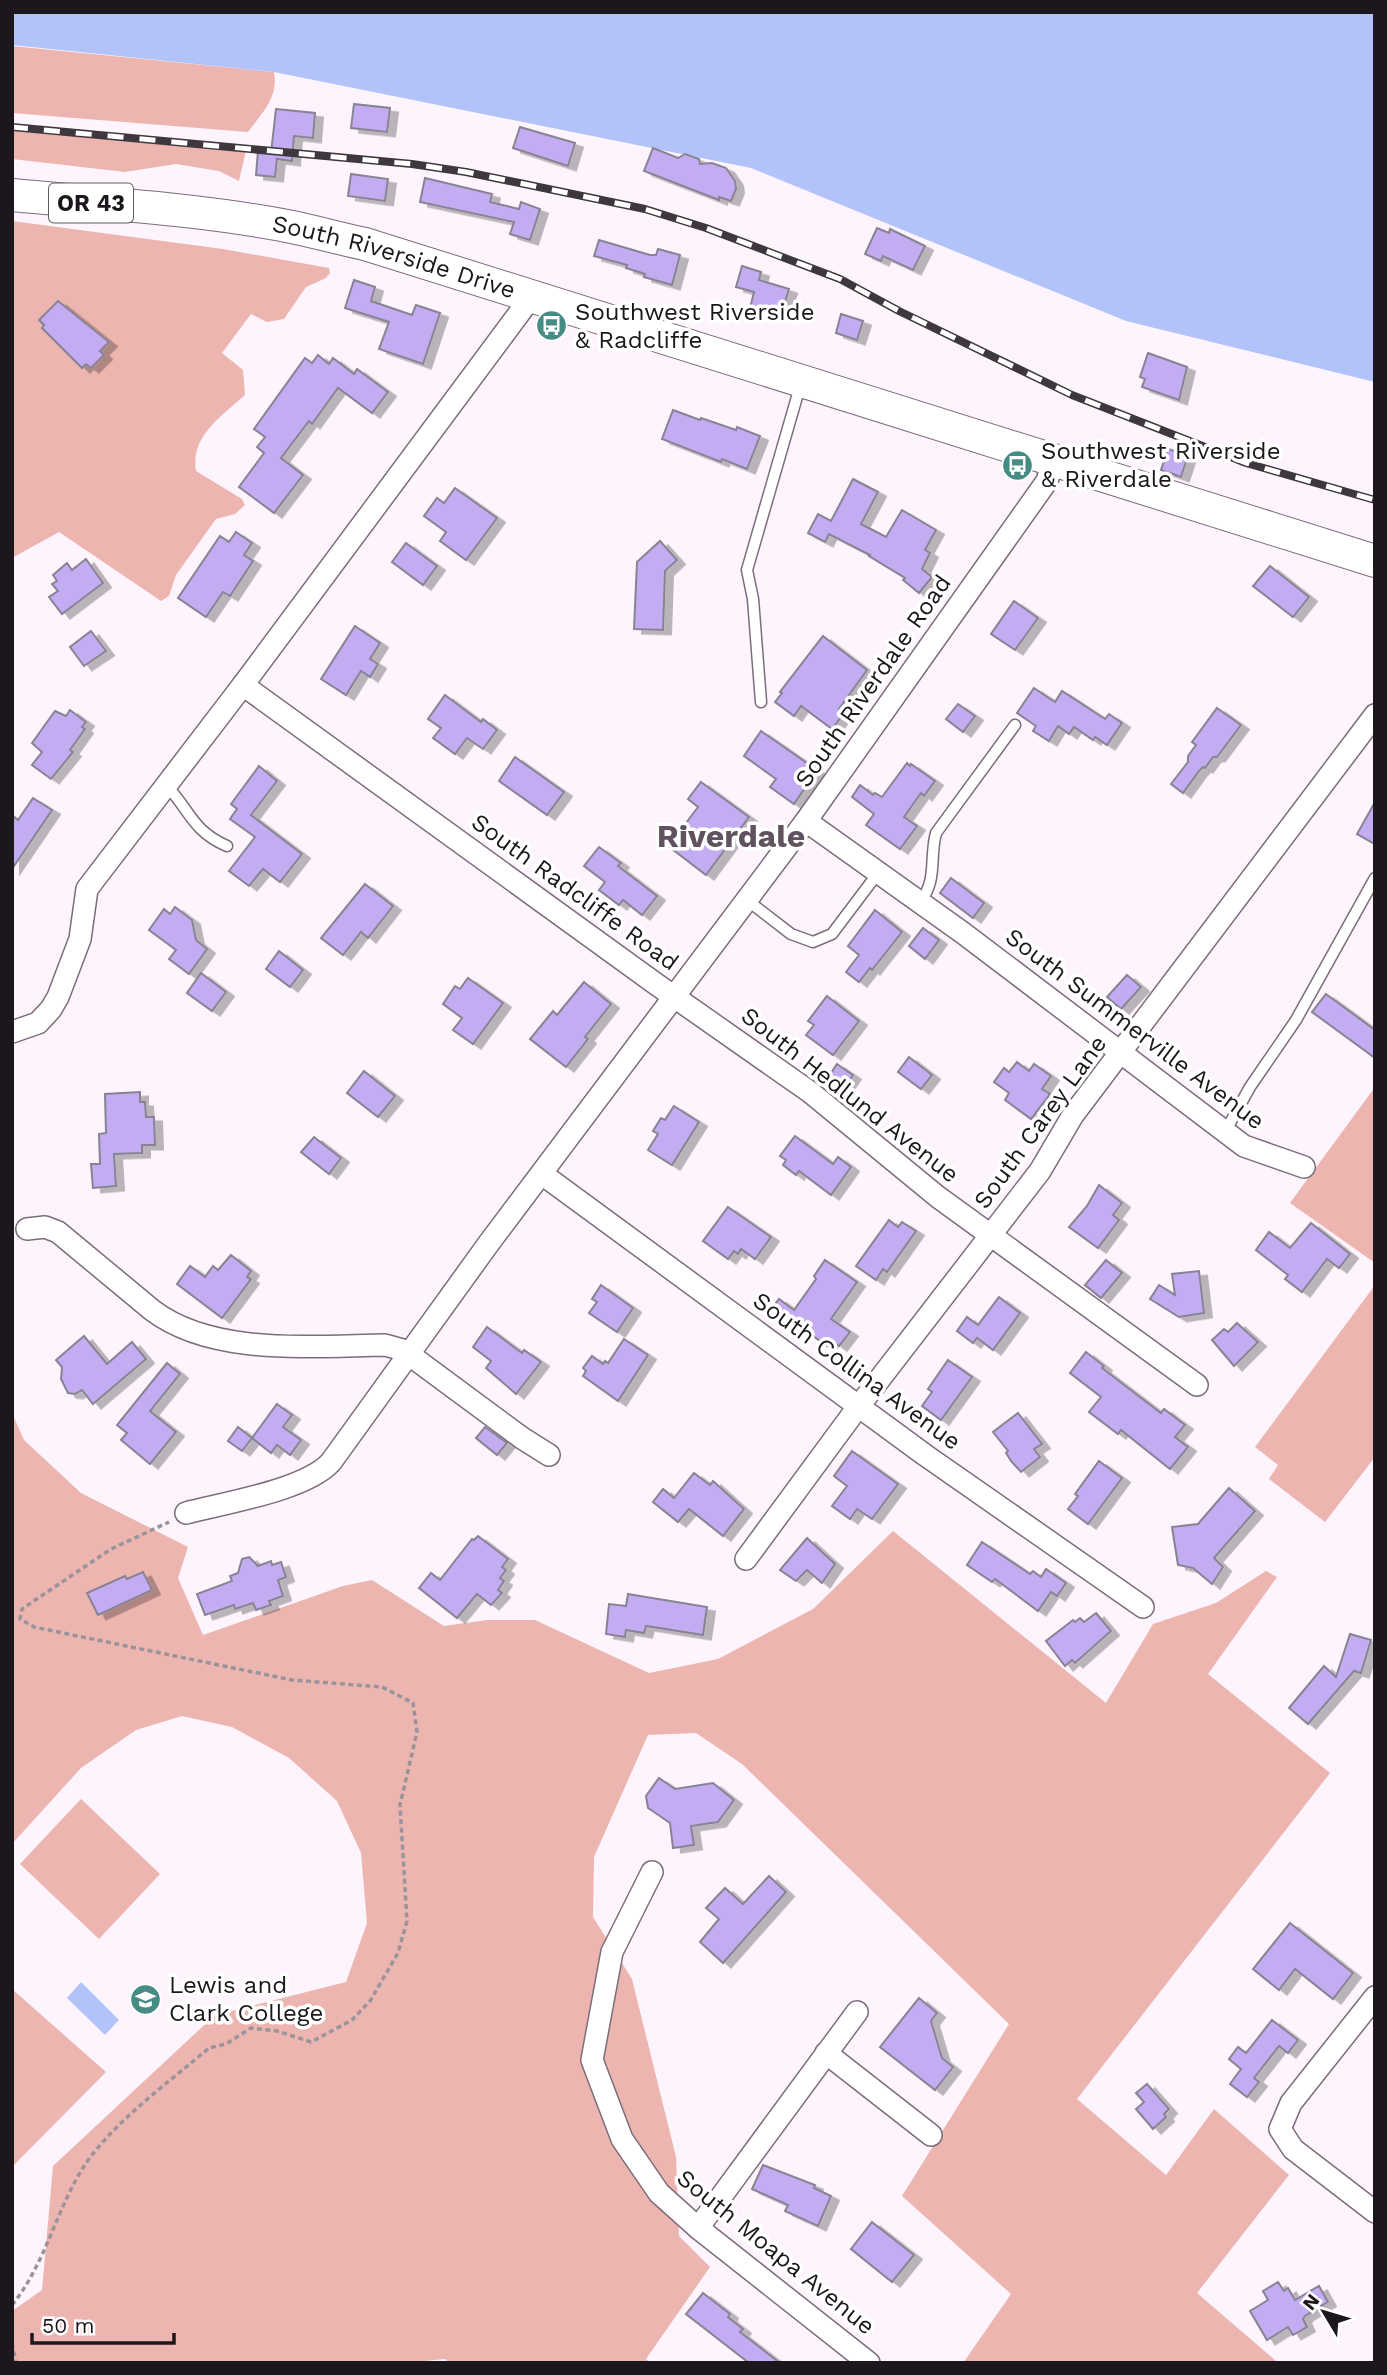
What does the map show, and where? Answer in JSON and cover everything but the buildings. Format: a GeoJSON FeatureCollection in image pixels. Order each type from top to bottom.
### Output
{"type":"FeatureCollection","features":[{"type":"Feature","properties":{"kind":"main road","name":"South Riverside Drive"},"geometry":{"type":"LineString","coordinates":[[12,195],[169,210],[292,227],[353,242],[1375,561]]}},
{"type":"Feature","properties":{"kind":"street"},"geometry":{"type":"LineString","coordinates":[[12,1032],[38,1023],[58,997],[80,939],[87,889],[243,685],[532,296]]}},
{"type":"Feature","properties":{"kind":"street","name":"South Riverdale Road"},"geometry":{"type":"LineString","coordinates":[[674,996],[806,821],[1047,481],[1054,459]]}},
{"type":"Feature","properties":{"kind":"street","name":"South Radcliffe Road"},"geometry":{"type":"LineString","coordinates":[[187,1513],[301,1483],[323,1470],[674,996],[243,685]]}},
{"type":"Feature","properties":{"kind":"street","name":"South Carey Lane"},"geometry":{"type":"LineString","coordinates":[[746,1559],[859,1406],[1040,1171],[1073,1115],[1375,715]]}},
{"type":"Feature","properties":{"kind":"street","name":"South Summerville Avenue"},"geometry":{"type":"LineString","coordinates":[[806,821],[920,903],[1225,1132],[1254,1151],[1304,1167]]}},
{"type":"Feature","properties":{"kind":"street","name":"South Hedlund Avenue"},"geometry":{"type":"LineString","coordinates":[[674,996],[810,1092],[913,1178],[1197,1385]]}},
{"type":"Feature","properties":{"kind":"street","name":"South Collina Avenue"},"geometry":{"type":"LineString","coordinates":[[542,1174],[925,1455],[1143,1607]]}},
{"type":"Feature","properties":{"kind":"street"},"geometry":{"type":"LineString","coordinates":[[27,1229],[45,1227],[58,1232],[152,1310],[187,1331],[248,1343],[396,1347],[549,1455]]}},
{"type":"Feature","properties":{"kind":"street","name":"South Moapa Avenue"},"geometry":{"type":"LineString","coordinates":[[652,1872],[612,1952],[592,2060],[622,2139],[659,2193],[698,2228],[869,2363]]}},
{"type":"Feature","properties":{"kind":"street"},"geometry":{"type":"LineString","coordinates":[[1375,1997],[1291,2103],[1280,2129],[1293,2149],[1375,2212]]}},
{"type":"Feature","properties":{"kind":"street"},"geometry":{"type":"LineString","coordinates":[[698,2228],[857,2012]]}},
{"type":"Feature","properties":{"kind":"street"},"geometry":{"type":"LineString","coordinates":[[826,2053],[931,2136]]}},
{"type":"Feature","properties":{"kind":"lane"},"geometry":{"type":"LineString","coordinates":[[761,702],[753,599],[747,570],[802,380]]}},
{"type":"Feature","properties":{"kind":"lane"},"geometry":{"type":"LineString","coordinates":[[920,903],[931,885],[936,833],[1015,725]]}},
{"type":"Feature","properties":{"kind":"lane"},"geometry":{"type":"LineString","coordinates":[[166,785],[197,827],[211,839],[227,846]]}},
{"type":"Feature","properties":{"kind":"lane"},"geometry":{"type":"LineString","coordinates":[[747,900],[791,934],[813,942],[832,934],[878,873]]}},
{"type":"Feature","properties":{"kind":"lane"},"geometry":{"type":"LineString","coordinates":[[1225,1132],[1250,1087],[1296,1020],[1375,878]]}},
{"type":"Feature","properties":{"kind":"path"},"geometry":{"type":"LineString","coordinates":[[12,2305],[26,2288],[80,2172],[104,2139],[209,2048],[226,2044],[251,2028],[276,2031],[311,2042],[352,2020],[370,2001],[398,1953],[407,1921],[400,1805],[417,1732],[413,1703],[382,1686],[292,1680],[34,1627],[20,1619],[22,1609],[111,1549],[187,1513]]}},
{"type":"Feature","properties":{"kind":"path"},"geometry":{"type":"LineString","coordinates":[[12,2343],[16,2360]]}},
{"type":"Feature","properties":{"kind":"shaded area"},"geometry":{"type":"Polygon","coordinates":[[[12,46],[274,72],[274,89],[264,111],[248,132],[12,113],[12,46]]]}},
{"type":"Feature","properties":{"kind":"shaded area"},"geometry":{"type":"Polygon","coordinates":[[[12,130],[246,150],[239,181],[219,171],[176,164],[125,172],[12,159],[12,130]]]}},
{"type":"Feature","properties":{"kind":"shaded area"},"geometry":{"type":"Polygon","coordinates":[[[12,221],[223,249],[329,268],[330,273],[326,278],[306,287],[284,319],[267,322],[251,314],[222,353],[243,370],[245,395],[218,419],[203,437],[195,459],[196,471],[242,499],[245,505],[235,514],[216,519],[176,575],[169,596],[161,601],[59,532],[12,558],[12,221]]]}},
{"type":"Feature","properties":{"kind":"shaded area"},"geometry":{"type":"Polygon","coordinates":[[[1375,1087],[1375,1263],[1290,1203],[1375,1087]]]}},
{"type":"Feature","properties":{"kind":"shaded area"},"geometry":{"type":"Polygon","coordinates":[[[1375,1285],[1375,1457],[1325,1522],[1269,1479],[1278,1465],[1255,1447],[1375,1285]]]}},
{"type":"Feature","properties":{"kind":"shaded area"},"geometry":{"type":"Polygon","coordinates":[[[12,1413],[24,1440],[81,1493],[188,1547],[178,1578],[203,1635],[343,1586],[372,1580],[444,1626],[487,1620],[535,1620],[649,1673],[718,1659],[813,1609],[893,1531],[1106,1703],[1153,1624],[1216,1603],[1266,1571],[1277,1577],[1208,1674],[1330,1773],[1077,2099],[1166,2175],[1214,2109],[1289,2175],[1197,2293],[1276,2361],[1275,2363],[963,2363],[1011,2294],[902,2196],[1009,2024],[742,1764],[696,1733],[648,1735],[594,1857],[593,1917],[632,1979],[676,2157],[679,2236],[710,2267],[646,2359],[650,2363],[449,2363],[445,2359],[405,2363],[12,2363],[12,2311],[42,2290],[53,2166],[215,2015],[346,1982],[367,1923],[361,1853],[337,1801],[289,1758],[232,1727],[182,1716],[136,1730],[81,1768],[12,1844],[12,1413]]]}},
{"type":"Feature","properties":{"kind":"shaded area"},"geometry":{"type":"Polygon","coordinates":[[[81,1799],[160,1874],[99,1939],[20,1864],[81,1799]]]}},
{"type":"Feature","properties":{"kind":"shaded area"},"geometry":{"type":"Polygon","coordinates":[[[12,1989],[106,2072],[12,2167],[12,1989]]]}},
{"type":"Feature","properties":{"kind":"water"},"geometry":{"type":"Polygon","coordinates":[[[12,12],[1375,12],[1375,382],[1126,321],[751,168],[274,72],[12,45],[12,12]]]}},
{"type":"Feature","properties":{"kind":"water"},"geometry":{"type":"Polygon","coordinates":[[[81,1982],[119,2020],[105,2035],[67,1998],[81,1982]]]}},
{"type":"Feature","properties":{"kind":"railway"},"geometry":{"type":"LineString","coordinates":[[12,127],[412,164],[466,172],[645,209],[706,228],[840,279],[899,311],[1072,395],[1246,463],[1375,500]]}},
{"type":"Feature","properties":{"kind":"place","name":"Southwest Riverside & Radcliffe"},"geometry":{"type":"Point","coordinates":[552,326]}},
{"type":"Feature","properties":{"kind":"place","name":"Southwest Riverside & Riverdale"},"geometry":{"type":"Point","coordinates":[1018,465]}},
{"type":"Feature","properties":{"kind":"place","name":"Lewis and Clark College"},"geometry":{"type":"Point","coordinates":[146,1999]}},
{"type":"Feature","properties":{"kind":"district","name":"Riverdale"},"geometry":{"type":"Point","coordinates":[731,836]}}]}
